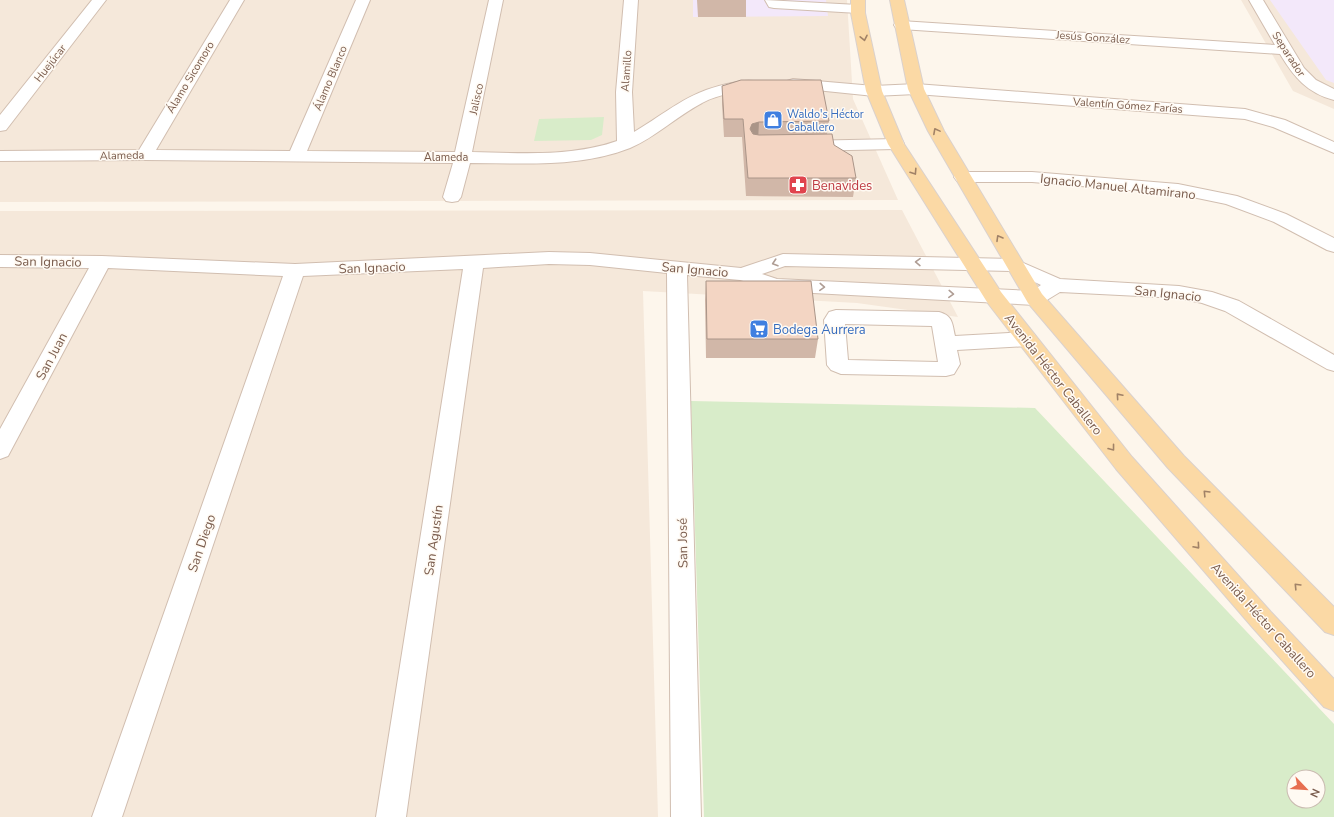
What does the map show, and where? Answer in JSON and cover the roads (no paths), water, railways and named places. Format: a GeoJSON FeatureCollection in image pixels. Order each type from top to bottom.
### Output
{"type":"FeatureCollection","features":[{"type":"Feature","properties":{"kind":"main road"},"geometry":{"type":"LineString","coordinates":[[897,0],[901,25],[916,89],[936,131],[1014,265],[1035,298],[1176,462],[1329,613]]}},
{"type":"Feature","properties":{"kind":"main road","name":"Avenida Héctor Caballero"},"geometry":{"type":"LineString","coordinates":[[858,4],[874,91],[896,144],[994,297],[1124,463],[1262,620],[1334,698]]}},
{"type":"Feature","properties":{"kind":"street","name":"Huejúcar"},"geometry":{"type":"LineString","coordinates":[[0,126],[99,0]]}},
{"type":"Feature","properties":{"kind":"street","name":"Álamo Sicomoro"},"geometry":{"type":"LineString","coordinates":[[144,155],[237,0]]}},
{"type":"Feature","properties":{"kind":"street","name":"Álamo Blanco"},"geometry":{"type":"LineString","coordinates":[[296,156],[363,0]]}},
{"type":"Feature","properties":{"kind":"street","name":"Jalisco"},"geometry":{"type":"LineString","coordinates":[[452,197],[463,157],[496,0]]}},
{"type":"Feature","properties":{"kind":"street","name":"Alamillo"},"geometry":{"type":"LineString","coordinates":[[626,143],[624,92],[631,0]]}},
{"type":"Feature","properties":{"kind":"street"},"geometry":{"type":"LineString","coordinates":[[772,0],[774,4],[858,4]]}},
{"type":"Feature","properties":{"kind":"street","name":"Separador"},"geometry":{"type":"LineString","coordinates":[[1256,0],[1298,71],[1304,78],[1334,95]]}},
{"type":"Feature","properties":{"kind":"street","name":"Jesús González"},"geometry":{"type":"LineString","coordinates":[[901,25],[1285,50]]}},
{"type":"Feature","properties":{"kind":"street","name":"Alameda"},"geometry":{"type":"LineString","coordinates":[[0,156],[144,155],[522,158],[583,155],[605,151],[626,143],[692,101],[720,91],[742,86],[805,84],[874,91]]}},
{"type":"Feature","properties":{"kind":"street","name":"Valentín Gómez Farías"},"geometry":{"type":"LineString","coordinates":[[874,91],[916,89],[1245,114],[1274,122],[1334,148]]}},
{"type":"Feature","properties":{"kind":"street"},"geometry":{"type":"LineString","coordinates":[[789,146],[896,144]]}},
{"type":"Feature","properties":{"kind":"street","name":"Ignacio Manuel Altamirano"},"geometry":{"type":"LineString","coordinates":[[963,177],[1032,177],[1178,189],[1231,200],[1280,218],[1334,246]]}},
{"type":"Feature","properties":{"kind":"street","name":"San Ignacio"},"geometry":{"type":"LineString","coordinates":[[0,261],[102,262],[295,270],[549,258],[590,259],[742,274],[776,285],[1035,298]]}},
{"type":"Feature","properties":{"kind":"street","name":"San Ignacio"},"geometry":{"type":"LineString","coordinates":[[742,274],[783,260],[1014,265],[1057,285],[1179,292],[1205,297],[1232,306],[1334,364]]}},
{"type":"Feature","properties":{"kind":"street","name":"San Juan"},"geometry":{"type":"LineString","coordinates":[[0,450],[102,262]]}},
{"type":"Feature","properties":{"kind":"street","name":"San Agustín"},"geometry":{"type":"LineString","coordinates":[[391,817],[474,262]]}},
{"type":"Feature","properties":{"kind":"street","name":"San José"},"geometry":{"type":"LineString","coordinates":[[677,268],[686,817]]}},
{"type":"Feature","properties":{"kind":"street","name":"San Diego"},"geometry":{"type":"LineString","coordinates":[[107,817],[295,270]]}},
{"type":"Feature","properties":{"kind":"street"},"geometry":{"type":"LineString","coordinates":[[1035,298],[1057,285]]}},
{"type":"Feature","properties":{"kind":"street"},"geometry":{"type":"LineString","coordinates":[[836,317],[939,319],[942,322],[945,344],[949,364],[946,369],[845,368],[838,365],[834,320],[836,317]]}},
{"type":"Feature","properties":{"kind":"street"},"geometry":{"type":"LineString","coordinates":[[945,344],[1027,340]]}},
{"type":"Feature","properties":{"kind":"place","name":"Waldo's Héctor Caballero"},"geometry":{"type":"Point","coordinates":[773,120]}},
{"type":"Feature","properties":{"kind":"place","name":"Benavides"},"geometry":{"type":"Point","coordinates":[798,185]}},
{"type":"Feature","properties":{"kind":"place","name":"Bodega Aurrera"},"geometry":{"type":"Point","coordinates":[759,329]}}]}
